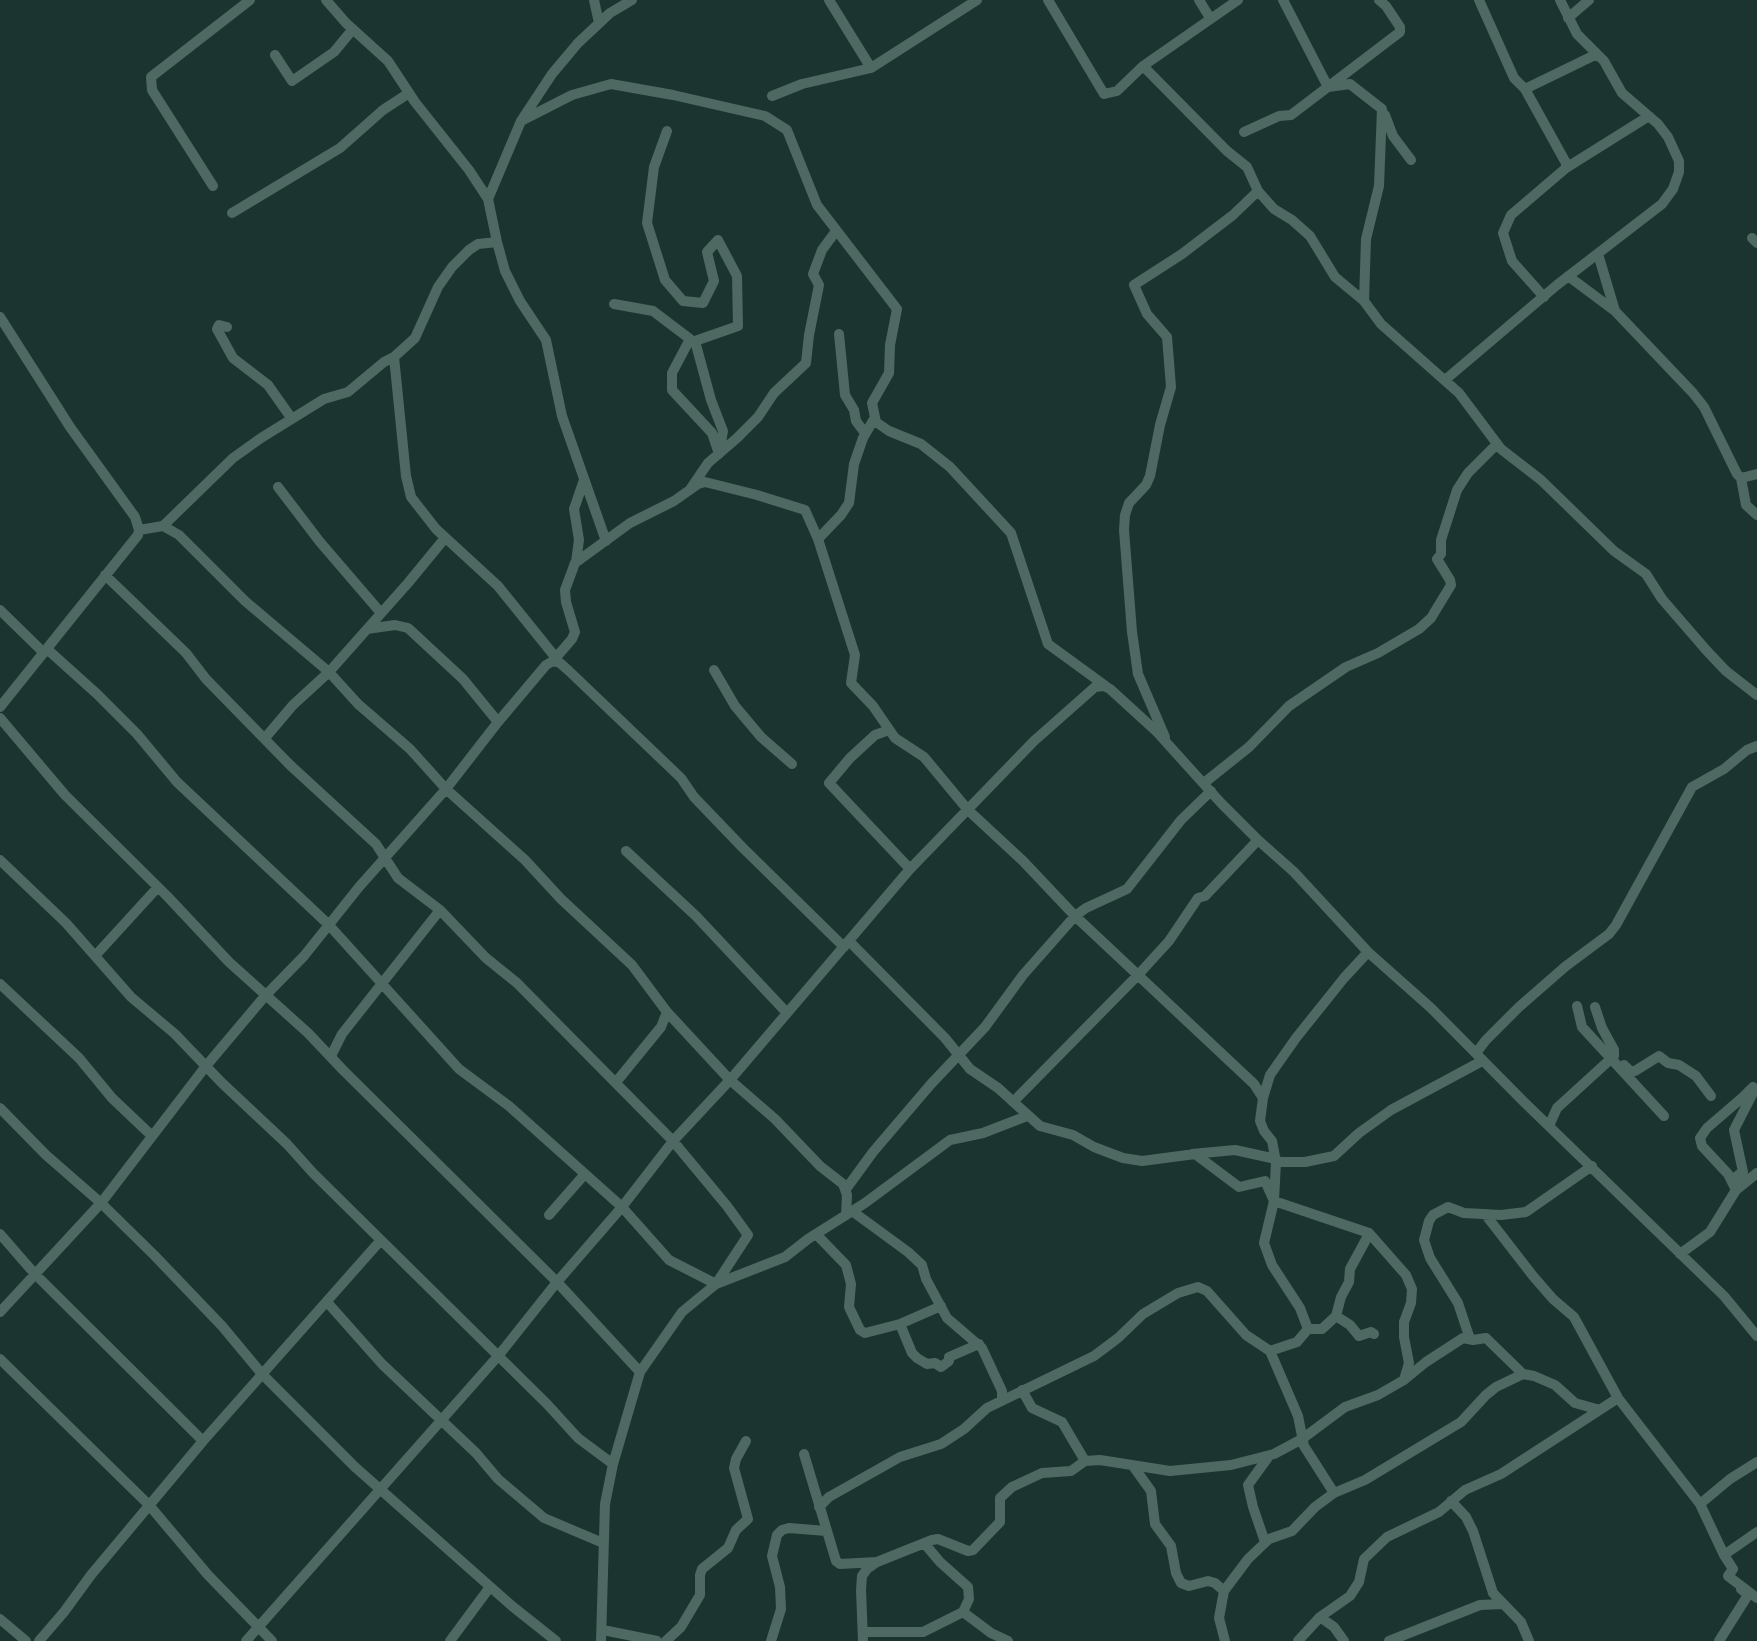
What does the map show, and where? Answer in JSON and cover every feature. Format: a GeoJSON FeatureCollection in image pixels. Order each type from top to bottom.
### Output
{"type":"FeatureCollection","features":[{"type":"Feature","properties":{"kind":"street"},"geometry":{"type":"LineString","coordinates":[[213,186],[152,90],[151,77],[250,0]]}},
{"type":"Feature","properties":{"kind":"street"},"geometry":{"type":"LineString","coordinates":[[326,0],[388,61],[409,93],[470,170],[488,200],[505,271],[520,301],[545,337],[562,416],[606,541]]}},
{"type":"Feature","properties":{"kind":"street"},"geometry":{"type":"LineString","coordinates":[[594,0],[599,23]]}},
{"type":"Feature","properties":{"kind":"street"},"geometry":{"type":"LineString","coordinates":[[488,200],[522,121],[552,74],[599,23],[632,0]]}},
{"type":"Feature","properties":{"kind":"street"},"geometry":{"type":"LineString","coordinates":[[829,0],[871,68]]}},
{"type":"Feature","properties":{"kind":"street"},"geometry":{"type":"LineString","coordinates":[[772,96],[802,84],[871,68],[977,0]]}},
{"type":"Feature","properties":{"kind":"street"},"geometry":{"type":"LineString","coordinates":[[1048,0],[1104,94],[1117,91],[1143,66],[1238,0]]}},
{"type":"Feature","properties":{"kind":"street"},"geometry":{"type":"LineString","coordinates":[[1199,0],[1210,18]]}},
{"type":"Feature","properties":{"kind":"street"},"geometry":{"type":"LineString","coordinates":[[1283,0],[1328,87]]}},
{"type":"Feature","properties":{"kind":"street"},"geometry":{"type":"LineString","coordinates":[[1244,132],[1279,116],[1291,115],[1400,33],[1400,27],[1378,0]]}},
{"type":"Feature","properties":{"kind":"street"},"geometry":{"type":"LineString","coordinates":[[1479,0],[1514,78],[1525,89],[1566,163],[1566,168]]}},
{"type":"Feature","properties":{"kind":"street"},"geometry":{"type":"LineString","coordinates":[[1445,380],[1569,276],[1662,204],[1673,189],[1679,172],[1679,162],[1668,137],[1622,93],[1604,61],[1577,34],[1560,0]]}},
{"type":"Feature","properties":{"kind":"street"},"geometry":{"type":"LineString","coordinates":[[1569,18],[1589,0]]}},
{"type":"Feature","properties":{"kind":"street"},"geometry":{"type":"LineString","coordinates":[[275,55],[292,81],[334,52],[353,29]]}},
{"type":"Feature","properties":{"kind":"street"},"geometry":{"type":"LineString","coordinates":[[1525,89],[1597,54]]}},
{"type":"Feature","properties":{"kind":"street"},"geometry":{"type":"LineString","coordinates":[[1143,66],[1227,151],[1247,167],[1258,191],[1274,209],[1310,236],[1335,277],[1364,301],[1385,330],[1445,380],[1474,411],[1497,444],[1510,457],[1541,480],[1614,551],[1646,574],[1662,599],[1707,651],[1726,671],[1757,695]]}},
{"type":"Feature","properties":{"kind":"street"},"geometry":{"type":"LineString","coordinates":[[522,121],[572,95],[611,84],[765,116],[787,130],[817,205],[897,309],[890,345],[889,373],[872,403],[874,419],[889,431],[921,444],[950,467],[1011,533],[1048,644],[1110,689],[1167,743],[1258,840],[1294,872],[1368,952],[1724,1296],[1757,1336]]}},
{"type":"Feature","properties":{"kind":"street"},"geometry":{"type":"LineString","coordinates":[[1328,87],[1350,84],[1382,109],[1394,136],[1411,160]]}},
{"type":"Feature","properties":{"kind":"street"},"geometry":{"type":"LineString","coordinates":[[232,213],[340,148],[383,110],[409,93]]}},
{"type":"Feature","properties":{"kind":"street"},"geometry":{"type":"LineString","coordinates":[[1364,301],[1366,239],[1379,186],[1382,109]]}},
{"type":"Feature","properties":{"kind":"street"},"geometry":{"type":"LineString","coordinates":[[1544,297],[1511,261],[1503,233],[1511,215],[1566,168],[1648,116]]}},
{"type":"Feature","properties":{"kind":"street"},"geometry":{"type":"LineString","coordinates":[[667,131],[654,167],[647,223],[665,280],[683,301],[702,303],[714,281],[707,252],[718,240],[737,276],[738,326],[695,341],[711,400],[723,431],[719,454]]}},
{"type":"Feature","properties":{"kind":"street"},"geometry":{"type":"LineString","coordinates":[[1167,743],[1138,674],[1124,530],[1129,503],[1146,485],[1150,476],[1171,387],[1167,338],[1147,314],[1134,285],[1182,254],[1233,215],[1258,191]]}},
{"type":"Feature","properties":{"kind":"street"},"geometry":{"type":"LineString","coordinates":[[690,490],[698,475],[758,417],[775,393],[806,363],[819,285],[813,274],[822,250],[836,230]]}},
{"type":"Feature","properties":{"kind":"street"},"geometry":{"type":"LineString","coordinates":[[139,530],[163,526],[233,458],[324,399],[348,392],[394,357],[415,338],[438,287],[452,267],[478,244],[497,242]]}},
{"type":"Feature","properties":{"kind":"street"},"geometry":{"type":"LineString","coordinates":[[1598,254],[1615,311]]}},
{"type":"Feature","properties":{"kind":"street"},"geometry":{"type":"LineString","coordinates":[[1569,276],[1615,311],[1693,393],[1704,407],[1731,464],[1741,478],[1746,505],[1757,515]]}},
{"type":"Feature","properties":{"kind":"street"},"geometry":{"type":"LineString","coordinates":[[614,304],[653,312],[690,339],[671,373],[672,390],[712,432],[719,454]]}},
{"type":"Feature","properties":{"kind":"street"},"geometry":{"type":"LineString","coordinates":[[0,317],[70,427],[135,517],[139,530],[138,535],[0,707]]}},
{"type":"Feature","properties":{"kind":"street"},"geometry":{"type":"LineString","coordinates":[[227,327],[219,326],[217,329],[233,358],[268,385],[292,419]]}},
{"type":"Feature","properties":{"kind":"street"},"geometry":{"type":"LineString","coordinates":[[839,334],[845,394],[854,410],[856,421],[865,433]]}},
{"type":"Feature","properties":{"kind":"street"},"geometry":{"type":"LineString","coordinates":[[394,357],[406,476],[411,497],[423,515],[445,538],[498,586],[554,660],[569,671],[672,770],[742,847],[946,1038],[970,1069],[998,1088],[1027,1116],[1046,1129],[1073,1135],[1094,1147],[1123,1158],[1142,1161],[1235,1150],[1276,1160],[1305,1162],[1334,1156],[1359,1133],[1391,1110],[1479,1057],[1486,1040],[1519,1007],[1566,966],[1609,934],[1692,787],[1757,746]]}},
{"type":"Feature","properties":{"kind":"street"},"geometry":{"type":"LineString","coordinates":[[818,539],[849,503],[852,473],[865,433],[874,419]]}},
{"type":"Feature","properties":{"kind":"street"},"geometry":{"type":"LineString","coordinates":[[846,1189],[873,1152],[985,1027],[1023,975],[1075,916],[1126,889],[1208,787],[1289,706],[1346,667],[1378,653],[1419,629],[1431,618],[1451,585],[1437,559],[1441,554],[1441,540],[1457,490],[1468,473],[1497,444]]}},
{"type":"Feature","properties":{"kind":"street"},"geometry":{"type":"LineString","coordinates":[[1741,478],[1757,474]]}},
{"type":"Feature","properties":{"kind":"street"},"geometry":{"type":"LineString","coordinates":[[0,1312],[101,1203],[206,1066],[446,789],[546,665],[554,660],[572,639],[575,632],[565,590],[576,562],[579,540],[574,509],[584,480]]}},
{"type":"Feature","properties":{"kind":"street"},"geometry":{"type":"LineString","coordinates":[[576,562],[630,523],[674,501],[698,484],[709,482],[808,513],[856,655],[850,683],[873,706],[900,743],[924,757],[968,810],[1023,861],[1075,916],[1254,1084],[1263,1098]]}},
{"type":"Feature","properties":{"kind":"street"},"geometry":{"type":"LineString","coordinates":[[278,487],[325,548],[381,613]]}},
{"type":"Feature","properties":{"kind":"street"},"geometry":{"type":"LineString","coordinates":[[163,526],[179,535],[245,601],[329,672],[359,704],[410,748],[446,789],[525,860],[561,899],[632,965],[667,1012],[730,1080],[775,1119],[820,1166],[838,1179],[846,1189],[849,1213],[919,1261],[952,1323],[979,1344],[1002,1391],[1002,1400]]}},
{"type":"Feature","properties":{"kind":"street"},"geometry":{"type":"LineString","coordinates":[[265,738],[293,705],[329,672],[445,538]]}},
{"type":"Feature","properties":{"kind":"street"},"geometry":{"type":"LineString","coordinates":[[105,575],[186,653],[206,679],[290,765],[376,844],[398,878],[440,910],[486,958],[517,983],[617,1081],[673,1141],[727,1206],[748,1236],[716,1284],[682,1312],[640,1372],[613,1464],[605,1504],[602,1636],[657,1641]]}},
{"type":"Feature","properties":{"kind":"street"},"geometry":{"type":"LineString","coordinates":[[0,610],[97,694],[137,734],[177,782],[328,924],[459,1069],[509,1107],[622,1207],[669,1260],[716,1284],[785,1257],[865,1203],[950,1140],[983,1133],[1027,1116]]}},
{"type":"Feature","properties":{"kind":"street"},"geometry":{"type":"LineString","coordinates":[[367,629],[395,625],[408,628],[463,679],[498,722]]}},
{"type":"Feature","properties":{"kind":"street"},"geometry":{"type":"LineString","coordinates":[[714,670],[734,706],[761,737],[792,764]]}},
{"type":"Feature","properties":{"kind":"street"},"geometry":{"type":"LineString","coordinates":[[246,1641],[499,1354],[556,1282],[622,1207],[673,1141],[730,1080],[910,869],[1034,741],[1091,689],[1104,686],[1110,689]]}},
{"type":"Feature","properties":{"kind":"street"},"geometry":{"type":"LineString","coordinates":[[0,718],[65,795],[229,962],[331,1056],[556,1282],[640,1372]]}},
{"type":"Feature","properties":{"kind":"street"},"geometry":{"type":"LineString","coordinates":[[888,730],[875,735],[850,758],[831,778],[829,786],[910,869]]}},
{"type":"Feature","properties":{"kind":"street"},"geometry":{"type":"LineString","coordinates":[[1013,1102],[1138,975],[1169,940],[1198,898],[1205,896],[1258,840]]}},
{"type":"Feature","properties":{"kind":"street"},"geometry":{"type":"LineString","coordinates":[[626,850],[705,925],[787,1013]]}},
{"type":"Feature","properties":{"kind":"street"},"geometry":{"type":"LineString","coordinates":[[0,860],[66,923],[131,997],[175,1034],[287,1144],[499,1354],[578,1438],[613,1464]]}},
{"type":"Feature","properties":{"kind":"street"},"geometry":{"type":"LineString","coordinates":[[95,956],[158,887]]}},
{"type":"Feature","properties":{"kind":"street"},"geometry":{"type":"LineString","coordinates":[[331,1056],[342,1034],[440,910]]}},
{"type":"Feature","properties":{"kind":"street"},"geometry":{"type":"LineString","coordinates":[[1308,1329],[1300,1308],[1272,1265],[1264,1243],[1274,1201],[1276,1160],[1272,1141],[1260,1121],[1263,1098],[1270,1075],[1296,1038],[1368,952]]}},
{"type":"Feature","properties":{"kind":"street"},"geometry":{"type":"LineString","coordinates":[[0,984],[79,1058],[112,1098],[152,1135]]}},
{"type":"Feature","properties":{"kind":"street"},"geometry":{"type":"LineString","coordinates":[[1577,1006],[1582,1027],[1664,1115]]}},
{"type":"Feature","properties":{"kind":"street"},"geometry":{"type":"LineString","coordinates":[[1549,1126],[1557,1108],[1613,1058],[1614,1050],[1595,1007]]}},
{"type":"Feature","properties":{"kind":"street"},"geometry":{"type":"LineString","coordinates":[[617,1081],[661,1027],[667,1012]]}},
{"type":"Feature","properties":{"kind":"street"},"geometry":{"type":"LineString","coordinates":[[1613,1058],[1632,1072],[1659,1056],[1696,1076],[1711,1096]]}},
{"type":"Feature","properties":{"kind":"street"},"geometry":{"type":"LineString","coordinates":[[1740,1186],[1702,1146],[1700,1138],[1707,1128],[1755,1086]]}},
{"type":"Feature","properties":{"kind":"street"},"geometry":{"type":"LineString","coordinates":[[1740,1186],[1737,1176],[1743,1172],[1734,1130],[1755,1086]]}},
{"type":"Feature","properties":{"kind":"street"},"geometry":{"type":"LineString","coordinates":[[0,1108],[46,1155],[101,1203],[222,1326],[262,1374],[380,1490],[555,1641]]}},
{"type":"Feature","properties":{"kind":"street"},"geometry":{"type":"LineString","coordinates":[[1192,1154],[1239,1187],[1265,1181],[1274,1201],[1369,1234],[1406,1275],[1412,1289],[1411,1303],[1404,1321],[1409,1363],[1404,1380]]}},
{"type":"Feature","properties":{"kind":"street"},"geometry":{"type":"LineString","coordinates":[[1470,1339],[1458,1303],[1430,1258],[1424,1240],[1433,1214],[1445,1207],[1464,1213],[1511,1215],[1526,1212],[1592,1166]]}},
{"type":"Feature","properties":{"kind":"street"},"geometry":{"type":"LineString","coordinates":[[1680,1254],[1716,1225],[1740,1186],[1757,1173]]}},
{"type":"Feature","properties":{"kind":"street"},"geometry":{"type":"LineString","coordinates":[[550,1215],[584,1175]]}},
{"type":"Feature","properties":{"kind":"street"},"geometry":{"type":"LineString","coordinates":[[1485,1214],[1532,1276],[1574,1317],[1618,1398],[1700,1504],[1733,1569],[1728,1576]]}},
{"type":"Feature","properties":{"kind":"street"},"geometry":{"type":"LineString","coordinates":[[0,1234],[34,1273],[204,1441]]}},
{"type":"Feature","properties":{"kind":"street"},"geometry":{"type":"LineString","coordinates":[[816,1234],[846,1265],[851,1283],[849,1307],[860,1330],[869,1334],[941,1306]]}},
{"type":"Feature","properties":{"kind":"street"},"geometry":{"type":"LineString","coordinates":[[1270,1351],[1297,1342],[1308,1329],[1322,1329],[1336,1316],[1340,1297],[1349,1282],[1350,1269],[1369,1234]]}},
{"type":"Feature","properties":{"kind":"street"},"geometry":{"type":"LineString","coordinates":[[39,1641],[149,1505],[381,1240]]}},
{"type":"Feature","properties":{"kind":"street"},"geometry":{"type":"LineString","coordinates":[[819,1507],[830,1497],[900,1457],[941,1444],[964,1429],[987,1408],[1094,1356],[1143,1314],[1178,1293],[1198,1287],[1207,1291],[1246,1335],[1270,1351],[1289,1390],[1304,1447],[1334,1493]]}},
{"type":"Feature","properties":{"kind":"street"},"geometry":{"type":"LineString","coordinates":[[327,1302],[383,1364],[476,1453],[498,1479],[544,1518],[603,1543]]}},
{"type":"Feature","properties":{"kind":"street"},"geometry":{"type":"LineString","coordinates":[[1336,1316],[1350,1325],[1359,1336],[1371,1332],[1374,1334]]}},
{"type":"Feature","properties":{"kind":"street"},"geometry":{"type":"LineString","coordinates":[[900,1324],[914,1356],[927,1364],[935,1363],[941,1367],[949,1361],[949,1357],[979,1344]]}},
{"type":"Feature","properties":{"kind":"street"},"geometry":{"type":"LineString","coordinates":[[924,1543],[940,1562],[968,1587],[969,1599],[963,1612],[923,1632],[863,1637],[862,1576],[867,1569],[877,1562],[924,1543],[938,1539],[968,1551],[973,1550],[1000,1522],[1003,1494],[1029,1478],[1052,1471],[1071,1471],[1085,1461],[1170,1471],[1231,1465],[1269,1456],[1302,1439],[1345,1408],[1367,1400],[1404,1380],[1459,1340],[1486,1338],[1523,1374],[1555,1385],[1575,1403],[1600,1410]]}},
{"type":"Feature","properties":{"kind":"street"},"geometry":{"type":"LineString","coordinates":[[0,1359],[149,1505],[208,1575],[272,1641]]}},
{"type":"Feature","properties":{"kind":"street"},"geometry":{"type":"LineString","coordinates":[[1225,1641],[1219,1618],[1224,1591],[1248,1559],[1265,1542],[1276,1535],[1292,1531],[1315,1507],[1334,1493],[1365,1480],[1466,1419],[1479,1402],[1496,1387],[1523,1374]]}},
{"type":"Feature","properties":{"kind":"street"},"geometry":{"type":"LineString","coordinates":[[1022,1390],[1032,1408],[1062,1422],[1085,1461]]}},
{"type":"Feature","properties":{"kind":"street"},"geometry":{"type":"LineString","coordinates":[[1298,1641],[1320,1617],[1350,1596],[1359,1582],[1361,1564],[1387,1537],[1439,1512],[1465,1490],[1501,1474],[1618,1398]]}},
{"type":"Feature","properties":{"kind":"street"},"geometry":{"type":"LineString","coordinates":[[666,1641],[678,1631],[700,1595],[702,1569],[729,1548],[736,1530],[748,1519],[734,1468],[746,1441]]}},
{"type":"Feature","properties":{"kind":"street"},"geometry":{"type":"LineString","coordinates":[[804,1454],[836,1561],[840,1564],[877,1562]]}},
{"type":"Feature","properties":{"kind":"street"},"geometry":{"type":"LineString","coordinates":[[1265,1542],[1248,1485],[1269,1456]]}},
{"type":"Feature","properties":{"kind":"street"},"geometry":{"type":"LineString","coordinates":[[1700,1504],[1738,1473],[1757,1462]]}},
{"type":"Feature","properties":{"kind":"street"},"geometry":{"type":"LineString","coordinates":[[1133,1466],[1151,1491],[1155,1524],[1171,1546],[1176,1573],[1181,1583],[1189,1587],[1209,1581],[1224,1591]]}},
{"type":"Feature","properties":{"kind":"street"},"geometry":{"type":"LineString","coordinates":[[1451,1502],[1466,1517],[1474,1531],[1493,1593],[1521,1622],[1529,1641]]}},
{"type":"Feature","properties":{"kind":"street"},"geometry":{"type":"LineString","coordinates":[[771,1641],[781,1614],[780,1587],[772,1556],[777,1535],[789,1528],[826,1531]]}},
{"type":"Feature","properties":{"kind":"street"},"geometry":{"type":"LineString","coordinates":[[1724,1555],[1757,1532]]}},
{"type":"Feature","properties":{"kind":"street"},"geometry":{"type":"LineString","coordinates":[[1728,1576],[1757,1598]]}},
{"type":"Feature","properties":{"kind":"street"},"geometry":{"type":"LineString","coordinates":[[1719,1641],[1748,1595],[1728,1576]]}},
{"type":"Feature","properties":{"kind":"street"},"geometry":{"type":"LineString","coordinates":[[450,1641],[490,1587]]}},
{"type":"Feature","properties":{"kind":"street"},"geometry":{"type":"LineString","coordinates":[[1389,1641],[1480,1605],[1502,1604]]}},
{"type":"Feature","properties":{"kind":"street"},"geometry":{"type":"LineString","coordinates":[[963,1612],[991,1633],[1008,1641]]}},
{"type":"Feature","properties":{"kind":"street"},"geometry":{"type":"LineString","coordinates":[[1320,1617],[1334,1627],[1344,1641]]}},
{"type":"Feature","properties":{"kind":"street"},"geometry":{"type":"LineString","coordinates":[[0,1619],[26,1641]]}}]}
